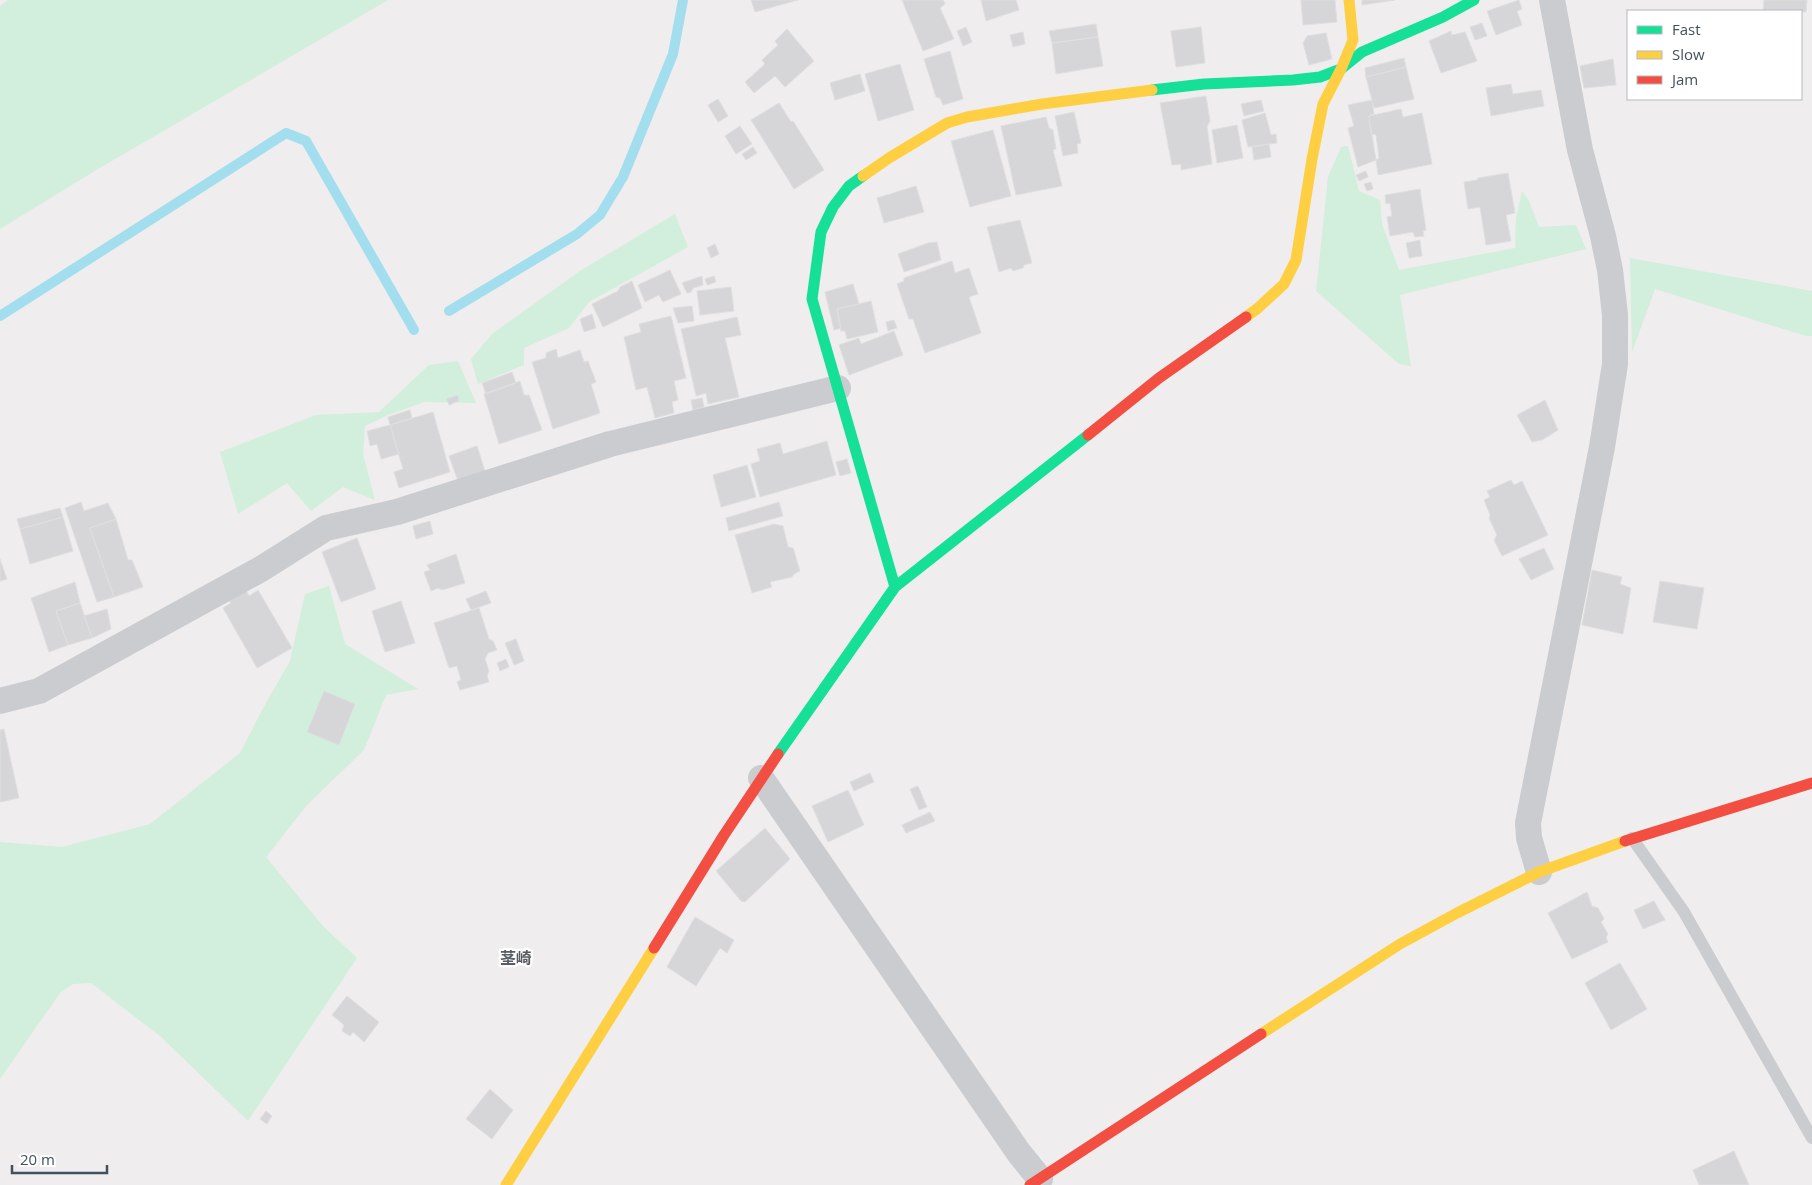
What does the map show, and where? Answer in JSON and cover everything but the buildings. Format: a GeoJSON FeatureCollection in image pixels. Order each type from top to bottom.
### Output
{"type":"FeatureCollection","features":[{"type":"Feature","properties":{"kind":"street"},"geometry":{"type":"LineString","coordinates":[[506,1185],[761,778],[895,587],[929,562],[1159,378],[1258,308],[1284,284],[1296,260],[1322,104],[1341,69],[1353,40],[1349,0]]}},
{"type":"Feature","properties":{"kind":"street"},"geometry":{"type":"LineString","coordinates":[[895,587],[812,299],[821,232],[832,207],[849,186],[889,158],[947,123],[967,117],[1042,104],[1196,85],[1320,77],[1341,69],[1362,52],[1443,17],[1474,0]]}},
{"type":"Feature","properties":{"kind":"street"},"geometry":{"type":"LineString","coordinates":[[1539,872],[1529,838],[1528,823],[1602,447],[1614,364],[1615,315],[1610,270],[1580,150],[1552,0]]}},
{"type":"Feature","properties":{"kind":"street"},"geometry":{"type":"LineString","coordinates":[[0,701],[39,691],[261,569],[326,528],[398,512],[610,444],[838,388]]}},
{"type":"Feature","properties":{"kind":"street"},"geometry":{"type":"LineString","coordinates":[[761,778],[1019,1153],[1035,1182],[1400,944],[1457,913],[1539,872],[1632,838],[1812,783]]}},
{"type":"Feature","properties":{"kind":"lane"},"geometry":{"type":"LineString","coordinates":[[1632,838],[1684,912],[1812,1138]]}},
{"type":"Feature","properties":{"kind":"green space"},"geometry":{"type":"Polygon","coordinates":[[[8,0],[388,0],[98,169],[0,229],[0,6],[8,0]]]}},
{"type":"Feature","properties":{"kind":"green space"},"geometry":{"type":"Polygon","coordinates":[[[1348,146],[1359,191],[1380,200],[1382,224],[1399,270],[1515,248],[1516,218],[1522,191],[1529,201],[1539,227],[1576,225],[1586,249],[1400,295],[1411,366],[1399,364],[1316,291],[1328,177],[1341,147],[1348,146]]]}},
{"type":"Feature","properties":{"kind":"green space"},"geometry":{"type":"Polygon","coordinates":[[[675,214],[688,247],[589,302],[569,328],[524,348],[524,365],[478,384],[471,359],[492,334],[580,271],[675,214]]]}},
{"type":"Feature","properties":{"kind":"green space"},"geometry":{"type":"Polygon","coordinates":[[[1630,258],[1812,291],[1812,336],[1806,336],[1655,289],[1632,352],[1630,258]]]}},
{"type":"Feature","properties":{"kind":"green space"},"geometry":{"type":"Polygon","coordinates":[[[458,361],[476,403],[424,402],[365,426],[363,454],[375,500],[343,487],[311,511],[287,483],[238,514],[220,452],[316,415],[379,412],[429,365],[458,361]]]}},
{"type":"Feature","properties":{"kind":"green space"},"geometry":{"type":"Polygon","coordinates":[[[329,586],[345,644],[418,689],[386,695],[364,750],[307,805],[266,857],[322,925],[357,958],[248,1121],[160,1036],[91,983],[73,984],[60,993],[0,1079],[0,842],[62,847],[150,824],[240,753],[290,661],[305,594],[329,586]]]}},
{"type":"Feature","properties":{"kind":"waterway"},"geometry":{"type":"LineString","coordinates":[[449,311],[577,234],[600,215],[623,177],[673,54],[683,0]]}},
{"type":"Feature","properties":{"kind":"waterway"},"geometry":{"type":"LineString","coordinates":[[0,316],[286,133],[306,141],[414,330]]}},
{"type":"Feature","properties":{"kind":"traffic: fast"},"geometry":{"type":"LineString","coordinates":[[1152,90],[1204,84],[1320,77],[1341,69],[1362,52],[1443,17],[1474,0]]}},
{"type":"Feature","properties":{"kind":"traffic: fast"},"geometry":{"type":"LineString","coordinates":[[863,176],[849,186],[833,207],[821,232],[812,299],[895,587]]}},
{"type":"Feature","properties":{"kind":"traffic: fast"},"geometry":{"type":"LineString","coordinates":[[778,754],[895,587],[1088,435]]}},
{"type":"Feature","properties":{"kind":"traffic: slow"},"geometry":{"type":"LineString","coordinates":[[1246,317],[1284,284],[1296,260],[1323,104],[1353,40],[1349,0]]}},
{"type":"Feature","properties":{"kind":"traffic: slow"},"geometry":{"type":"LineString","coordinates":[[863,176],[947,123],[967,117],[1042,104],[1152,90]]}},
{"type":"Feature","properties":{"kind":"traffic: slow"},"geometry":{"type":"LineString","coordinates":[[1261,1034],[1400,944],[1457,913],[1539,872],[1625,841]]}},
{"type":"Feature","properties":{"kind":"traffic: slow"},"geometry":{"type":"LineString","coordinates":[[506,1185],[654,948]]}},
{"type":"Feature","properties":{"kind":"traffic: jam"},"geometry":{"type":"LineString","coordinates":[[1088,435],[1159,378],[1246,317]]}},
{"type":"Feature","properties":{"kind":"traffic: jam"},"geometry":{"type":"LineString","coordinates":[[654,948],[724,835],[778,754]]}},
{"type":"Feature","properties":{"kind":"traffic: jam"},"geometry":{"type":"LineString","coordinates":[[1625,841],[1812,783]]}},
{"type":"Feature","properties":{"kind":"traffic: jam"},"geometry":{"type":"LineString","coordinates":[[1030,1185],[1261,1034]]}},
{"type":"Feature","properties":{"kind":"district","name":"茎崎"},"geometry":{"type":"Point","coordinates":[516,958]}}]}
